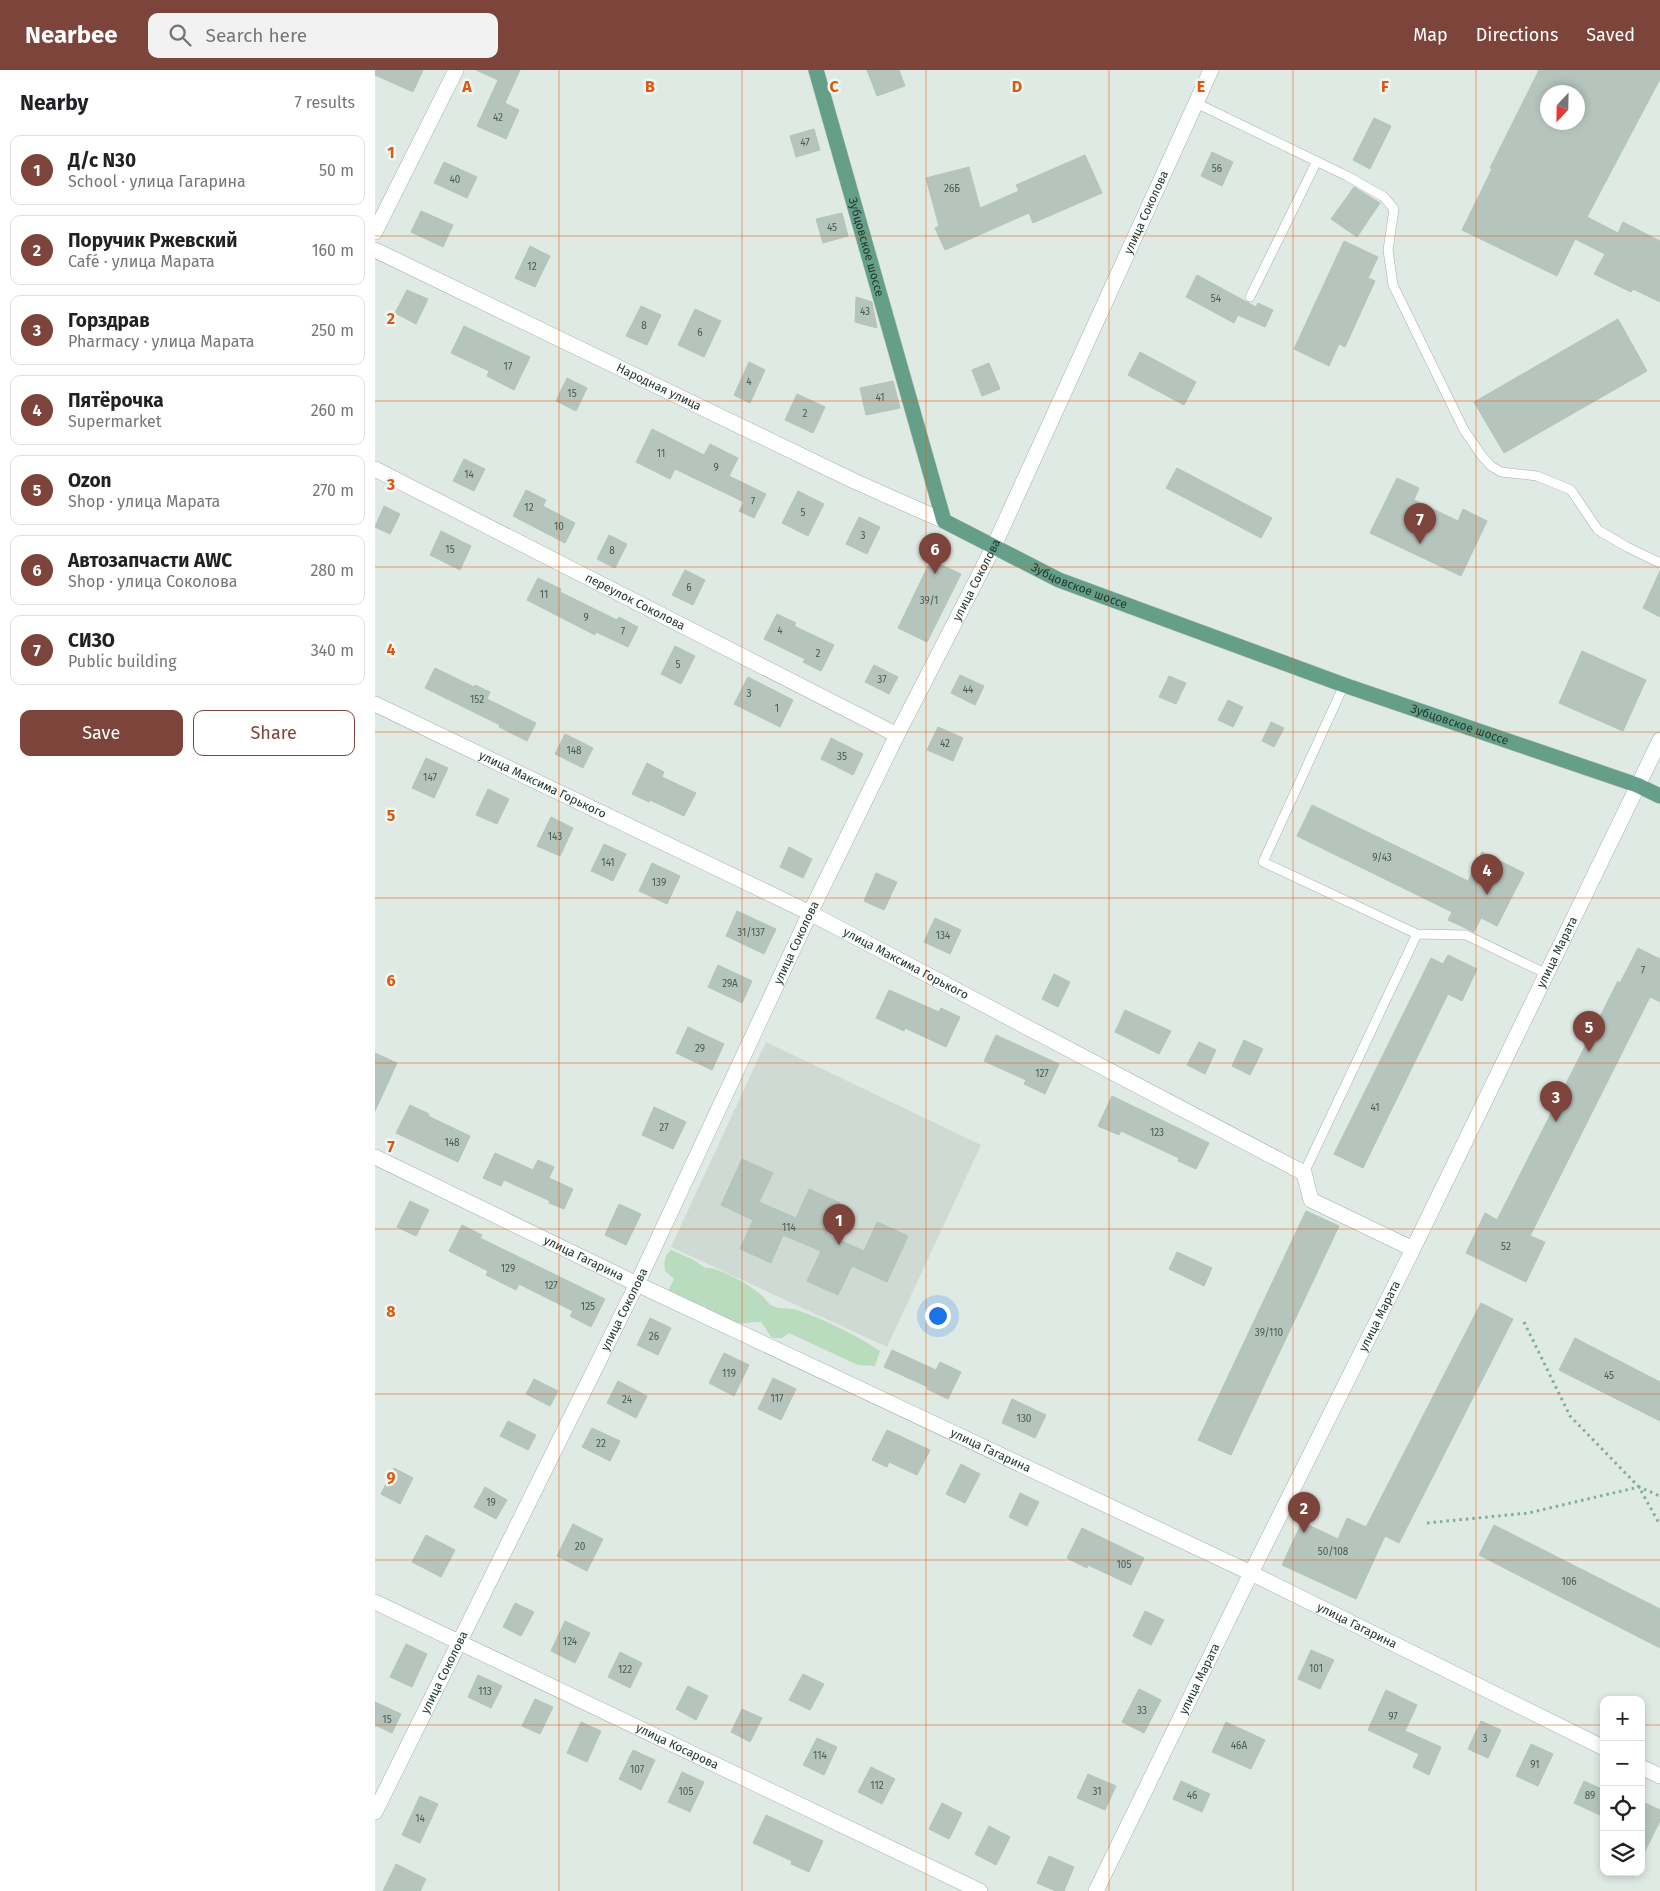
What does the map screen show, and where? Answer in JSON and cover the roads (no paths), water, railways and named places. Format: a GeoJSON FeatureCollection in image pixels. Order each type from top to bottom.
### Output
{"type":"FeatureCollection","features":[{"type":"Feature","properties":{"kind":"main road","name":"Зубцовское шоссе"},"geometry":{"type":"LineString","coordinates":[[816,70],[944,521],[1059,580],[1344,685],[1637,786],[1660,796]]}},
{"type":"Feature","properties":{"kind":"street"},"geometry":{"type":"LineString","coordinates":[[375,232],[456,70]]}},
{"type":"Feature","properties":{"kind":"street","name":"улица Соколова"},"geometry":{"type":"LineString","coordinates":[[375,1812],[637,1284],[810,913],[897,735],[994,546],[1211,70]]}},
{"type":"Feature","properties":{"kind":"street","name":"Народная улица"},"geometry":{"type":"LineString","coordinates":[[375,250],[854,481],[944,521]]}},
{"type":"Feature","properties":{"kind":"street","name":"переулок Соколова"},"geometry":{"type":"LineString","coordinates":[[375,469],[897,735]]}},
{"type":"Feature","properties":{"kind":"street","name":"улица Максима Горького"},"geometry":{"type":"LineString","coordinates":[[375,704],[810,913],[1304,1173]]}},
{"type":"Feature","properties":{"kind":"street","name":"улица Марата"},"geometry":{"type":"LineString","coordinates":[[1096,1891],[1251,1573],[1413,1249],[1660,740]]}},
{"type":"Feature","properties":{"kind":"street","name":"улица Гагарина"},"geometry":{"type":"LineString","coordinates":[[375,1158],[637,1284],[1251,1573],[1600,1746]]}},
{"type":"Feature","properties":{"kind":"street"},"geometry":{"type":"LineString","coordinates":[[1304,1173],[1311,1200],[1413,1249]]}},
{"type":"Feature","properties":{"kind":"street","name":"улица Косарова"},"geometry":{"type":"LineString","coordinates":[[375,1602],[980,1891]]}},
{"type":"Feature","properties":{"kind":"street"},"geometry":{"type":"LineString","coordinates":[[1645,1769],[1660,1776]]}},
{"type":"Feature","properties":{"kind":"lane"},"geometry":{"type":"LineString","coordinates":[[1196,104],[1347,176],[1384,197],[1394,209],[1388,250],[1393,285],[1464,430],[1482,456],[1491,466],[1501,472],[1537,476],[1571,490],[1598,530],[1660,563]]}},
{"type":"Feature","properties":{"kind":"lane"},"geometry":{"type":"LineString","coordinates":[[1250,297],[1317,162]]}},
{"type":"Feature","properties":{"kind":"lane"},"geometry":{"type":"LineString","coordinates":[[1344,685],[1263,862],[1417,934],[1466,935],[1547,974]]}},
{"type":"Feature","properties":{"kind":"lane"},"geometry":{"type":"LineString","coordinates":[[1304,1173],[1417,934]]}},
{"type":"Feature","properties":{"kind":"place","name":"СИЗО"},"geometry":{"type":"Point","coordinates":[1420,544]}},
{"type":"Feature","properties":{"kind":"place","name":"Автозапчасти AWC"},"geometry":{"type":"Point","coordinates":[935,574]}},
{"type":"Feature","properties":{"kind":"place","name":"Пятёрочка"},"geometry":{"type":"Point","coordinates":[1487,895]}},
{"type":"Feature","properties":{"kind":"place","name":"Ozon"},"geometry":{"type":"Point","coordinates":[1589,1052]}},
{"type":"Feature","properties":{"kind":"place","name":"Горздрав"},"geometry":{"type":"Point","coordinates":[1556,1122]}},
{"type":"Feature","properties":{"kind":"place","name":"Д/с N30"},"geometry":{"type":"Point","coordinates":[839,1245]}},
{"type":"Feature","properties":{"kind":"place","name":"Поручик Ржевский"},"geometry":{"type":"Point","coordinates":[1304,1533]}}]}
